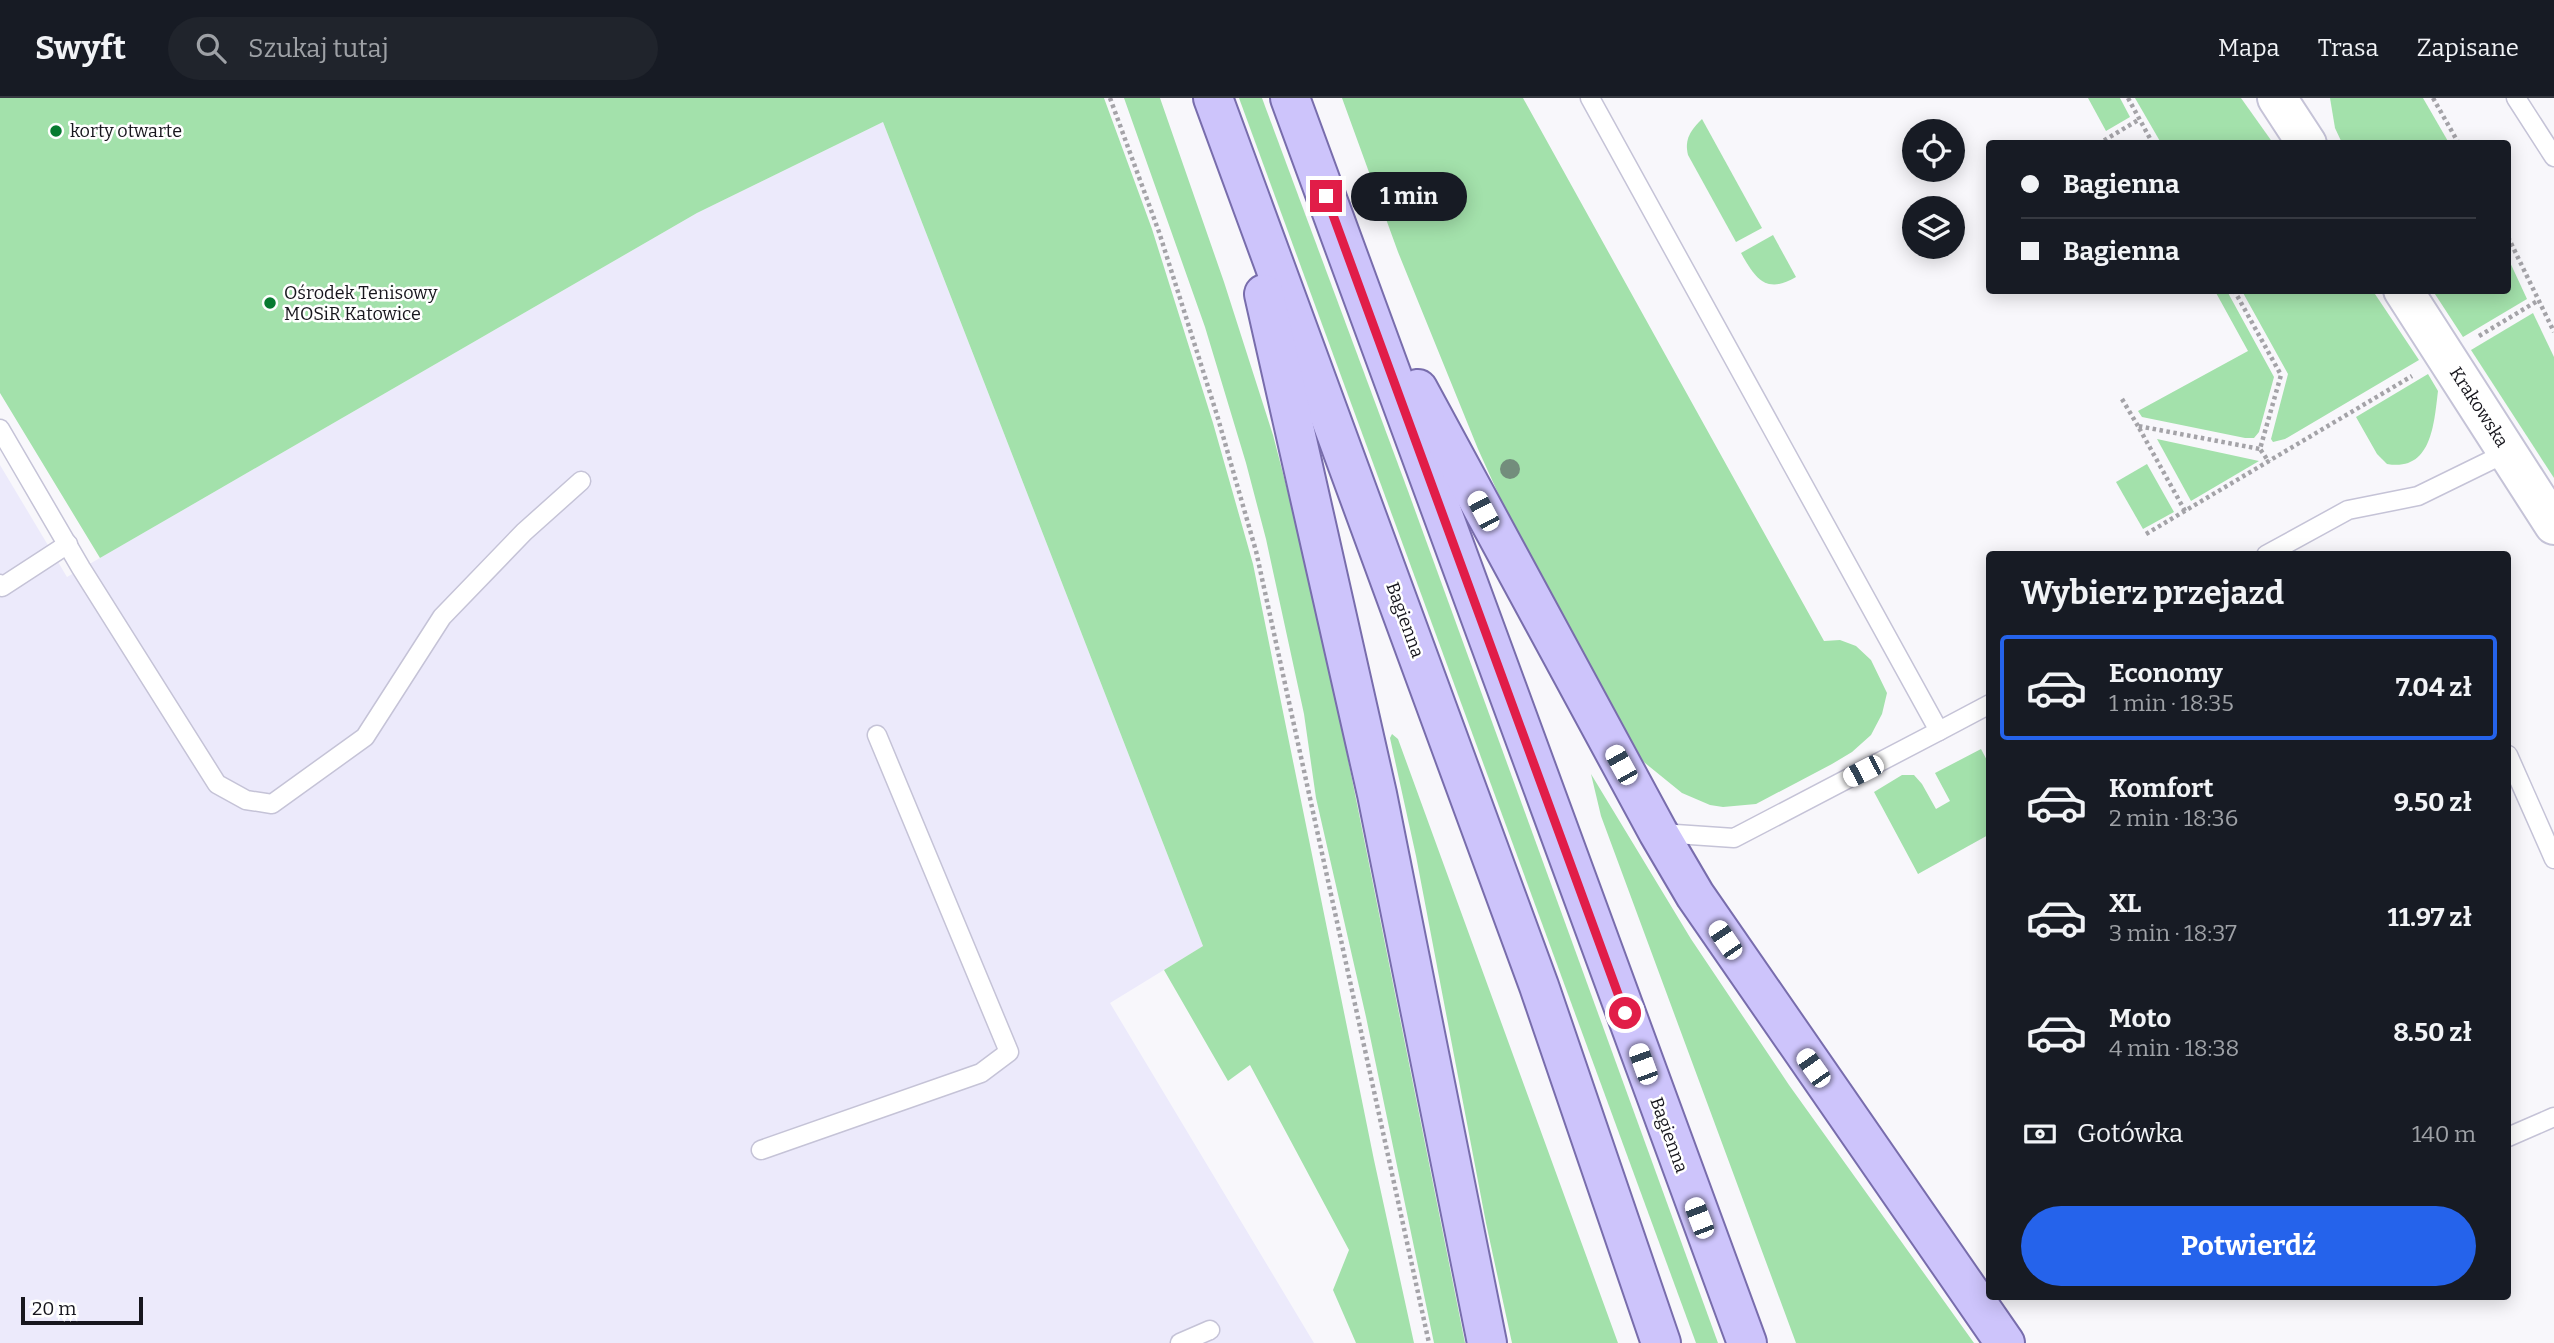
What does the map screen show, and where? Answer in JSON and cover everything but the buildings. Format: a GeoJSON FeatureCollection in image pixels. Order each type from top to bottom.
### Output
{"type":"FeatureCollection","features":[{"type":"Feature","properties":{"kind":"main road","name":"Bagienna"},"geometry":{"type":"LineString","coordinates":[[1213,98],[1539,986],[1661,1343]]}},
{"type":"Feature","properties":{"kind":"main road","name":"Bagienna"},"geometry":{"type":"LineString","coordinates":[[1290,98],[1747,1343]]}},
{"type":"Feature","properties":{"kind":"main road"},"geometry":{"type":"LineString","coordinates":[[1230,145],[1377,794],[1487,1343]]}},
{"type":"Feature","properties":{"kind":"main road"},"geometry":{"type":"LineString","coordinates":[[1353,270],[1658,832],[1695,895],[2005,1343]]}},
{"type":"Feature","properties":{"kind":"street"},"geometry":{"type":"LineString","coordinates":[[2277,98],[2304,140]]}},
{"type":"Feature","properties":{"kind":"street","name":"Krakowska"},"geometry":{"type":"LineString","coordinates":[[2406,294],[2554,525]]}},
{"type":"Feature","properties":{"kind":"lane"},"geometry":{"type":"LineString","coordinates":[[1590,98],[1940,731]]}},
{"type":"Feature","properties":{"kind":"lane"},"geometry":{"type":"LineString","coordinates":[[2516,98],[2554,157]]}},
{"type":"Feature","properties":{"kind":"lane"},"geometry":{"type":"LineString","coordinates":[[0,429],[217,784],[246,800],[272,804],[365,737],[442,617],[524,532],[581,481]]}},
{"type":"Feature","properties":{"kind":"lane"},"geometry":{"type":"LineString","coordinates":[[2273,551],[2348,510],[2418,496],[2508,452]]}},
{"type":"Feature","properties":{"kind":"lane"},"geometry":{"type":"LineString","coordinates":[[0,584],[2,587],[68,544]]}},
{"type":"Feature","properties":{"kind":"lane"},"geometry":{"type":"LineString","coordinates":[[1658,832],[1734,838],[1986,706]]}},
{"type":"Feature","properties":{"kind":"lane"},"geometry":{"type":"LineString","coordinates":[[761,1150],[981,1073],[1009,1052],[877,735]]}},
{"type":"Feature","properties":{"kind":"lane"},"geometry":{"type":"LineString","coordinates":[[2511,762],[2554,859]]}},
{"type":"Feature","properties":{"kind":"lane"},"geometry":{"type":"LineString","coordinates":[[2511,1136],[2554,1116]]}},
{"type":"Feature","properties":{"kind":"lane"},"geometry":{"type":"LineString","coordinates":[[1180,1343],[1210,1330]]}},
{"type":"Feature","properties":{"kind":"path"},"geometry":{"type":"LineString","coordinates":[[1110,98],[1158,232],[1217,415],[1256,551],[1429,1343]]}},
{"type":"Feature","properties":{"kind":"path"},"geometry":{"type":"LineString","coordinates":[[2128,98],[2151,140]]}},
{"type":"Feature","properties":{"kind":"path"},"geometry":{"type":"LineString","coordinates":[[2433,98],[2457,140]]}},
{"type":"Feature","properties":{"kind":"path"},"geometry":{"type":"LineString","coordinates":[[2105,140],[2140,120]]}},
{"type":"Feature","properties":{"kind":"path"},"geometry":{"type":"LineString","coordinates":[[2511,243],[2554,332]]}},
{"type":"Feature","properties":{"kind":"path"},"geometry":{"type":"LineString","coordinates":[[2237,294],[2281,375],[2260,449]]}},
{"type":"Feature","properties":{"kind":"path"},"geometry":{"type":"LineString","coordinates":[[2122,399],[2185,511]]}},
{"type":"Feature","properties":{"kind":"path"},"geometry":{"type":"LineString","coordinates":[[2138,426],[2260,449],[2269,462]]}},
{"type":"Feature","properties":{"kind":"path"},"geometry":{"type":"LineString","coordinates":[[2146,534],[2290,450]]}},
{"type":"Feature","properties":{"kind":"shaded area"},"geometry":{"type":"Polygon","coordinates":[[[883,122],[1203,946],[1110,1003],[1314,1343],[0,1343],[0,465],[67,577],[697,213],[883,122]]]}},
{"type":"Feature","properties":{"kind":"green space"},"geometry":{"type":"Polygon","coordinates":[[[0,98],[1104,98],[1152,229],[1213,423],[1253,564],[1374,1160],[1414,1343],[1356,1343],[1333,1290],[1349,1250],[1250,1065],[1228,1081],[1164,970],[1203,946],[883,122],[697,213],[100,558],[0,393],[0,98]]]}},
{"type":"Feature","properties":{"kind":"green space"},"geometry":{"type":"Polygon","coordinates":[[[1124,98],[1160,98],[1224,282],[1273,435],[1341,724],[1465,1343],[1434,1343],[1366,1017],[1316,798],[1304,714],[1266,539],[1205,327],[1124,98]]]}},
{"type":"Feature","properties":{"kind":"green space"},"geometry":{"type":"Polygon","coordinates":[[[1239,98],[1262,98],[1718,1343],[1696,1343],[1239,98]]]}},
{"type":"Feature","properties":{"kind":"green space"},"geometry":{"type":"Polygon","coordinates":[[[1342,98],[1523,98],[1824,641],[1840,640],[1856,646],[1871,660],[1887,693],[1882,714],[1871,735],[1852,752],[1756,804],[1723,807],[1710,805],[1682,793],[1629,750],[1512,524],[1478,449],[1398,252],[1342,98]]]}},
{"type":"Feature","properties":{"kind":"green space"},"geometry":{"type":"Polygon","coordinates":[[[2088,98],[2120,98],[2130,117],[2106,131],[2088,98]]]}},
{"type":"Feature","properties":{"kind":"green space"},"geometry":{"type":"Polygon","coordinates":[[[2135,98],[2241,98],[2271,140],[2159,140],[2135,98]]]}},
{"type":"Feature","properties":{"kind":"green space"},"geometry":{"type":"Polygon","coordinates":[[[2330,98],[2423,98],[2447,140],[2341,140],[2335,128],[2330,98]]]}},
{"type":"Feature","properties":{"kind":"green space"},"geometry":{"type":"Polygon","coordinates":[[[1702,119],[1762,228],[1736,242],[1688,155],[1689,135],[1702,119]]]}},
{"type":"Feature","properties":{"kind":"green space"},"geometry":{"type":"Polygon","coordinates":[[[1773,235],[1796,277],[1786,282],[1769,284],[1751,270],[1741,253],[1773,235]]]}},
{"type":"Feature","properties":{"kind":"green space"},"geometry":{"type":"Polygon","coordinates":[[[2511,264],[2527,299],[2463,337],[2435,294],[2511,294],[2511,264]]]}},
{"type":"Feature","properties":{"kind":"green space"},"geometry":{"type":"Polygon","coordinates":[[[2217,294],[2229,294],[2274,377],[2259,432],[2254,438],[2142,417],[2138,411],[2248,351],[2217,294]]]}},
{"type":"Feature","properties":{"kind":"green space"},"geometry":{"type":"Polygon","coordinates":[[[2244,294],[2375,294],[2419,360],[2285,439],[2273,442],[2271,439],[2288,374],[2244,294]]]}},
{"type":"Feature","properties":{"kind":"green space"},"geometry":{"type":"Polygon","coordinates":[[[2533,313],[2554,357],[2554,478],[2471,350],[2533,313]]]}},
{"type":"Feature","properties":{"kind":"green space"},"geometry":{"type":"Polygon","coordinates":[[[2428,374],[2438,391],[2428,442],[2422,453],[2413,460],[2402,464],[2387,464],[2377,454],[2356,417],[2428,374]]]}},
{"type":"Feature","properties":{"kind":"green space"},"geometry":{"type":"Polygon","coordinates":[[[2157,439],[2259,461],[2191,501],[2157,439]]]}},
{"type":"Feature","properties":{"kind":"green space"},"geometry":{"type":"Polygon","coordinates":[[[2147,464],[2174,512],[2143,529],[2116,482],[2147,464]]]}},
{"type":"Feature","properties":{"kind":"green space"},"geometry":{"type":"Polygon","coordinates":[[[1392,734],[1398,739],[1618,1343],[1512,1343],[1486,1223],[1416,856],[1390,738],[1392,734]]]}},
{"type":"Feature","properties":{"kind":"green space"},"geometry":{"type":"Polygon","coordinates":[[[1981,749],[1986,758],[1986,836],[1918,874],[1874,792],[1902,775],[1914,775],[1936,809],[1950,801],[1935,773],[1981,749]]]}},
{"type":"Feature","properties":{"kind":"green space"},"geometry":{"type":"Polygon","coordinates":[[[1591,774],[1691,939],[1789,1085],[1974,1343],[1796,1343],[1601,816],[1591,774]]]}},
{"type":"Feature","properties":{"kind":"place","name":"korty otwarte"},"geometry":{"type":"Point","coordinates":[56,131]}},
{"type":"Feature","properties":{"kind":"place","name":"Ośrodek Tenisowy MOSiR Katowice"},"geometry":{"type":"Point","coordinates":[270,303]}},
{"type":"Feature","properties":{"kind":"route"},"geometry":{"type":"LineString","coordinates":[[1326,196],[1625,1013]]}}]}
